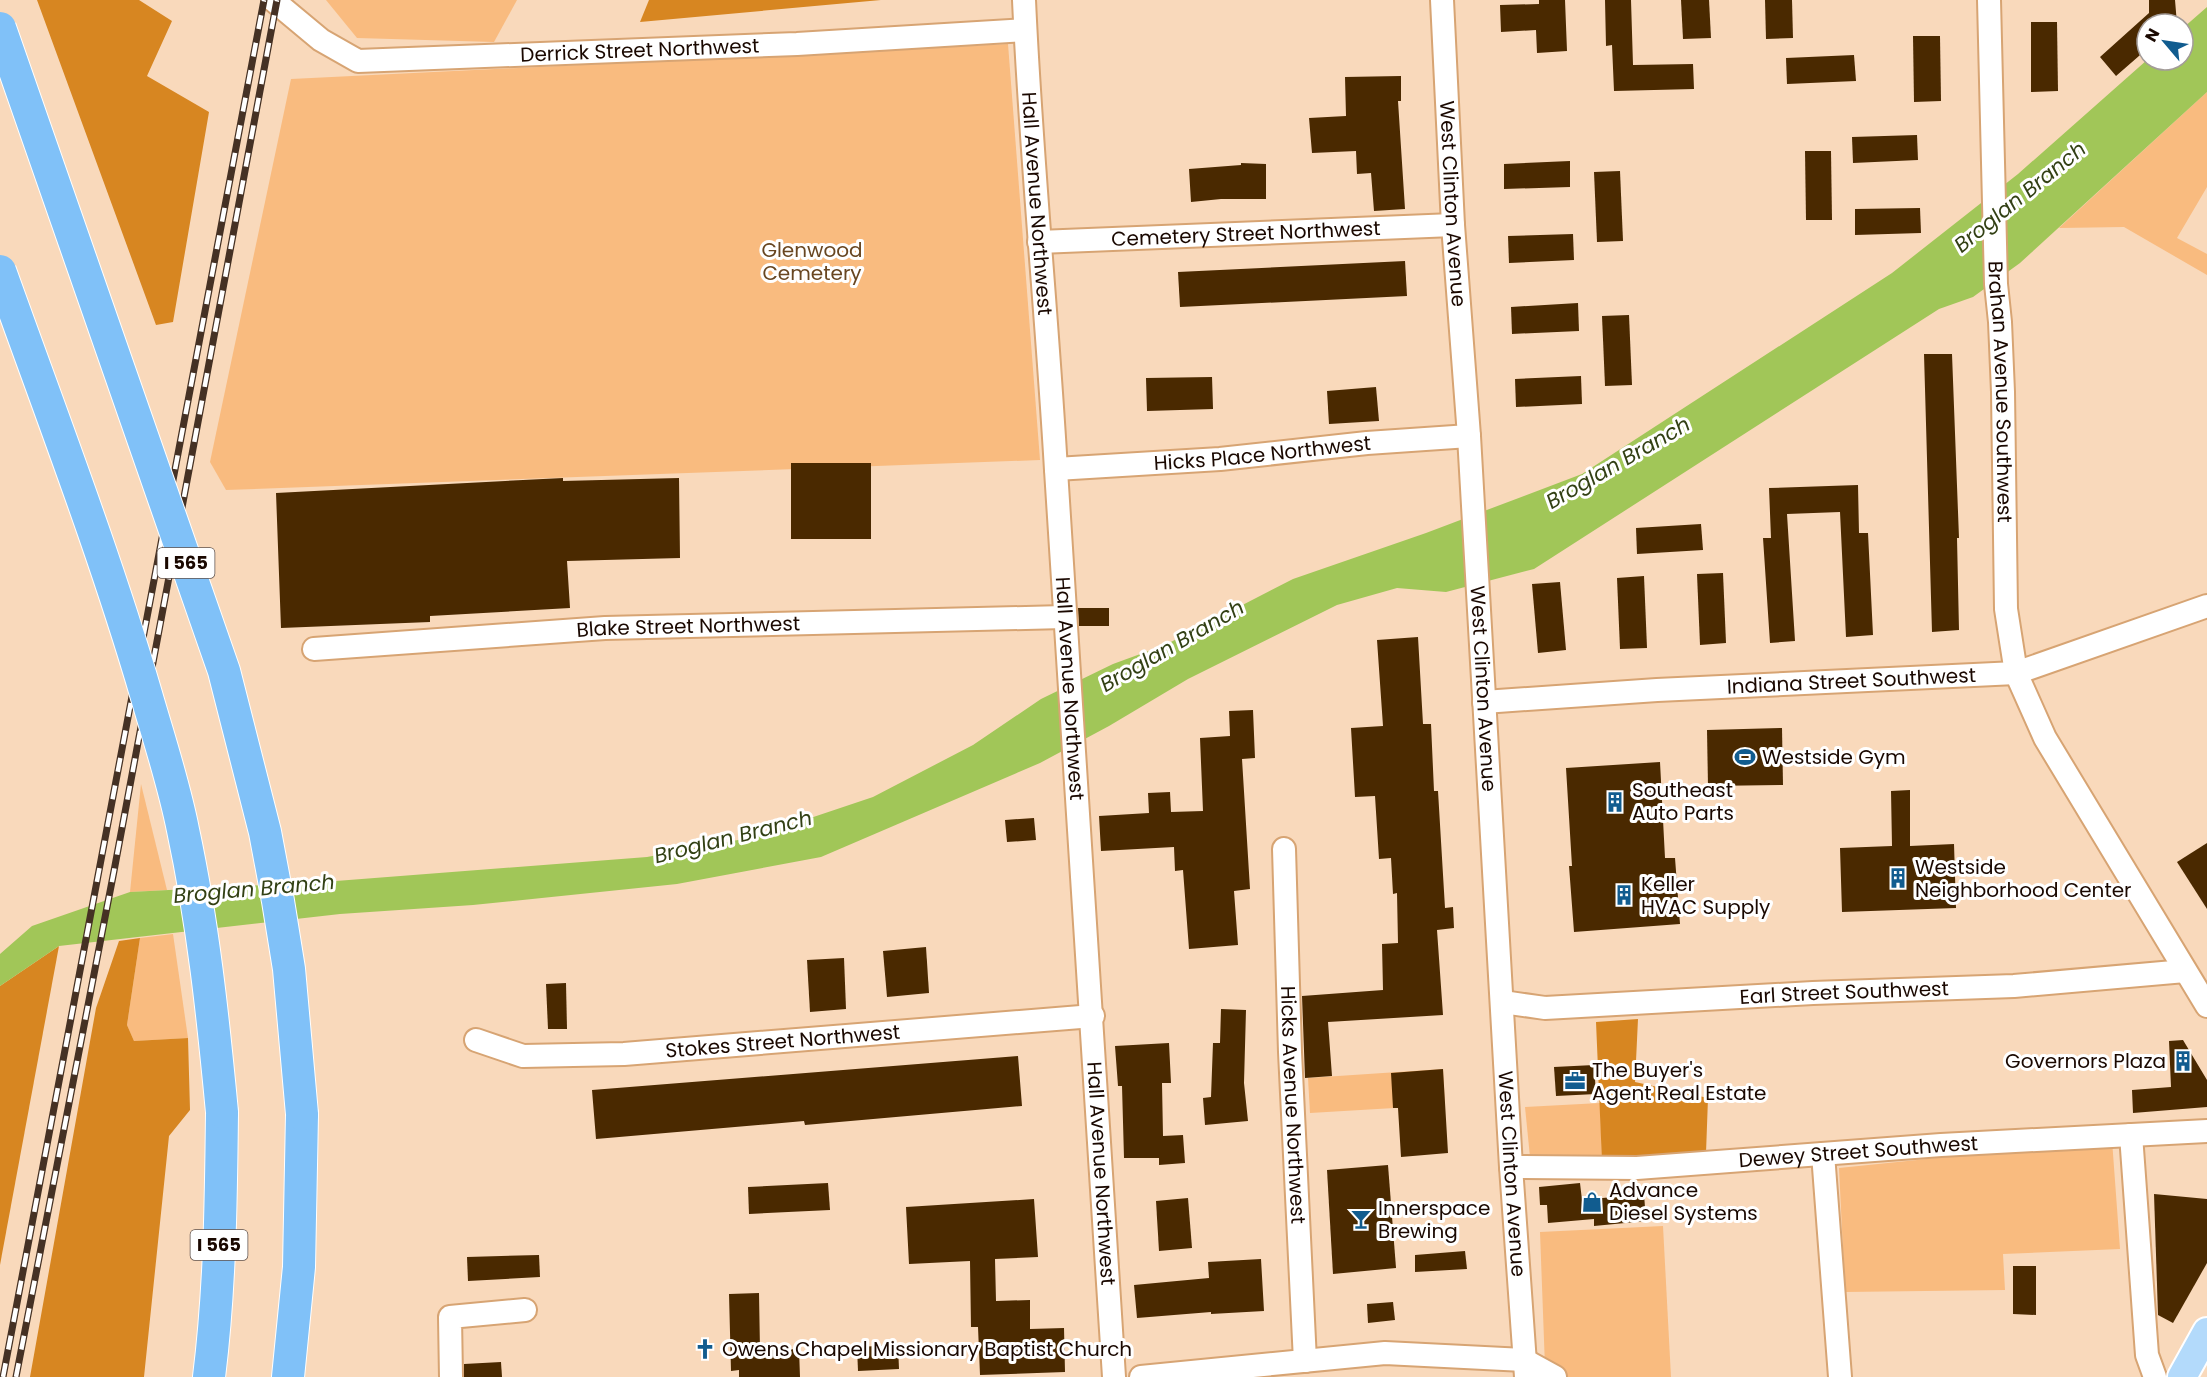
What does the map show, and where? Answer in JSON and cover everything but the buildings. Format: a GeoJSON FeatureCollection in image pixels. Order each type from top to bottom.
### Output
{"type":"FeatureCollection","features":[{"type":"Feature","properties":{"kind":"highway","name":"I 565"},"geometry":{"type":"LineString","coordinates":[[0,28],[224,671],[265,832],[289,969],[302,1114],[299,1267],[288,1377]]}},
{"type":"Feature","properties":{"kind":"highway","name":"I 565"},"geometry":{"type":"LineString","coordinates":[[0,271],[129,637],[167,764],[183,829],[211,997],[222,1112],[216,1322],[209,1377]]}},
{"type":"Feature","properties":{"kind":"main road"},"geometry":{"type":"LineString","coordinates":[[2182,1377],[2207,1332]]}},
{"type":"Feature","properties":{"kind":"street","name":"Derrick Street Northwest"},"geometry":{"type":"LineString","coordinates":[[273,0],[321,40],[358,61],[797,44],[1025,30]]}},
{"type":"Feature","properties":{"kind":"street","name":"Hall Avenue Northwest"},"geometry":{"type":"LineString","coordinates":[[1024,0],[1068,681],[1093,1016],[1114,1377]]}},
{"type":"Feature","properties":{"kind":"street","name":"West Clinton Avenue"},"geometry":{"type":"LineString","coordinates":[[1443,0],[1453,225],[1469,436],[1511,1167],[1525,1368]]}},
{"type":"Feature","properties":{"kind":"street","name":"Brahan Avenue Southwest"},"geometry":{"type":"LineString","coordinates":[[1989,0],[1996,284],[2003,392],[2006,609],[2016,673],[2045,738],[2207,1006]]}},
{"type":"Feature","properties":{"kind":"street","name":"Cemetery Street Northwest"},"geometry":{"type":"LineString","coordinates":[[1039,242],[1453,225]]}},
{"type":"Feature","properties":{"kind":"street","name":"Hicks Place Northwest"},"geometry":{"type":"LineString","coordinates":[[1056,469],[1220,459],[1367,442],[1469,436]]}},
{"type":"Feature","properties":{"kind":"street","name":"Indiana Street Southwest"},"geometry":{"type":"LineString","coordinates":[[1484,702],[1657,690],[2016,673],[2207,606]]}},
{"type":"Feature","properties":{"kind":"street","name":"Blake Street Northwest"},"geometry":{"type":"LineString","coordinates":[[314,649],[605,628],[1064,617]]}},
{"type":"Feature","properties":{"kind":"street","name":"Hicks Avenue Northwest"},"geometry":{"type":"LineString","coordinates":[[1284,849],[1290,1052],[1305,1361]]}},
{"type":"Feature","properties":{"kind":"street","name":"Earl Street Southwest"},"geometry":{"type":"LineString","coordinates":[[1503,1002],[1545,1008],[1813,993],[2014,986],[2186,971]]}},
{"type":"Feature","properties":{"kind":"street","name":"Stokes Street Northwest"},"geometry":{"type":"LineString","coordinates":[[476,1040],[523,1056],[624,1054],[1093,1016]]}},
{"type":"Feature","properties":{"kind":"street","name":"Dewey Street Southwest"},"geometry":{"type":"LineString","coordinates":[[1511,1167],[1637,1168],[1941,1145],[2207,1131]]}},
{"type":"Feature","properties":{"kind":"street"},"geometry":{"type":"LineString","coordinates":[[2131,1135],[2147,1355],[2155,1377]]}},
{"type":"Feature","properties":{"kind":"street"},"geometry":{"type":"LineString","coordinates":[[1823,1155],[1840,1377]]}},
{"type":"Feature","properties":{"kind":"street"},"geometry":{"type":"LineString","coordinates":[[451,1377],[450,1317],[525,1310]]}},
{"type":"Feature","properties":{"kind":"street"},"geometry":{"type":"LineString","coordinates":[[1141,1377],[1385,1353],[1525,1368],[1555,1377]]}},
{"type":"Feature","properties":{"kind":"green space"},"geometry":{"type":"Polygon","coordinates":[[[326,0],[517,0],[494,42],[357,38],[326,0]]]}},
{"type":"Feature","properties":{"kind":"green space","name":"Glenwood Cemetery"},"geometry":{"type":"Polygon","coordinates":[[[1008,44],[1040,460],[226,490],[210,462],[291,79],[1008,44]]]}},
{"type":"Feature","properties":{"kind":"green space"},"geometry":{"type":"Polygon","coordinates":[[[2207,92],[2207,187],[2177,238],[2207,254],[2207,275],[2124,227],[2059,228],[2207,92]]]}},
{"type":"Feature","properties":{"kind":"green space"},"geometry":{"type":"Polygon","coordinates":[[[141,784],[167,890],[130,892],[141,784]]]}},
{"type":"Feature","properties":{"kind":"green space"},"geometry":{"type":"Polygon","coordinates":[[[173,934],[188,1038],[134,1041],[127,1025],[140,938],[173,934]]]}},
{"type":"Feature","properties":{"kind":"green space"},"geometry":{"type":"Polygon","coordinates":[[[1443,1069],[1445,1105],[1310,1113],[1308,1078],[1443,1069]]]}},
{"type":"Feature","properties":{"kind":"green space"},"geometry":{"type":"Polygon","coordinates":[[[1600,1103],[1602,1162],[1531,1167],[1525,1107],[1600,1103]]]}},
{"type":"Feature","properties":{"kind":"green space"},"geometry":{"type":"Polygon","coordinates":[[[2112,1140],[2120,1249],[2003,1254],[2005,1290],[1845,1292],[1839,1168],[2112,1140]]]}},
{"type":"Feature","properties":{"kind":"green space"},"geometry":{"type":"Polygon","coordinates":[[[1663,1226],[1671,1377],[1565,1377],[1545,1367],[1540,1232],[1663,1226]]]}},
{"type":"Feature","properties":{"kind":"shaded area"},"geometry":{"type":"Polygon","coordinates":[[[37,0],[139,0],[172,21],[147,76],[209,112],[173,322],[156,325],[37,0]]]}},
{"type":"Feature","properties":{"kind":"shaded area"},"geometry":{"type":"Polygon","coordinates":[[[649,0],[881,0],[640,22],[649,0]]]}},
{"type":"Feature","properties":{"kind":"shaded area"},"geometry":{"type":"Polygon","coordinates":[[[140,938],[127,1025],[134,1041],[188,1038],[190,1110],[169,1136],[144,1377],[30,1377],[96,1008],[119,941],[140,938]]]}},
{"type":"Feature","properties":{"kind":"shaded area"},"geometry":{"type":"Polygon","coordinates":[[[59,946],[0,1265],[0,986],[59,946]]]}},
{"type":"Feature","properties":{"kind":"shaded area"},"geometry":{"type":"Polygon","coordinates":[[[1638,1019],[1635,1082],[1708,1098],[1706,1153],[1602,1162],[1596,1022],[1638,1019]]]}},
{"type":"Feature","properties":{"kind":"water","name":"Broglan Branch"},"geometry":{"type":"Polygon","coordinates":[[[2207,7],[2207,92],[2020,263],[1973,297],[1939,309],[1534,569],[1446,592],[1397,588],[1337,605],[1188,679],[1109,726],[1040,763],[821,857],[677,884],[473,905],[340,914],[59,946],[0,986],[0,954],[32,926],[130,892],[323,882],[647,857],[754,837],[873,797],[973,745],[1041,699],[1113,664],[1165,645],[1293,579],[1426,533],[1582,474],[1892,273],[2018,174],[2135,71],[2195,72],[2195,18],[2207,7]]]}},
{"type":"Feature","properties":{"kind":"railway"},"geometry":{"type":"LineString","coordinates":[[3,1377],[264,0]]}},
{"type":"Feature","properties":{"kind":"railway"},"geometry":{"type":"LineString","coordinates":[[16,1377],[114,871],[277,0]]}},
{"type":"Feature","properties":{"kind":"place","name":"Westside Gym"},"geometry":{"type":"Point","coordinates":[1745,757]}},
{"type":"Feature","properties":{"kind":"place","name":"Southeast Auto Parts"},"geometry":{"type":"Point","coordinates":[1615,802]}},
{"type":"Feature","properties":{"kind":"place","name":"Westside Neighborhood Center"},"geometry":{"type":"Point","coordinates":[1898,878]}},
{"type":"Feature","properties":{"kind":"place","name":"Keller HVAC Supply"},"geometry":{"type":"Point","coordinates":[1624,895]}},
{"type":"Feature","properties":{"kind":"place","name":"Governors Plaza"},"geometry":{"type":"Point","coordinates":[2183,1061]}},
{"type":"Feature","properties":{"kind":"place","name":"The Buyer's Agent Real Estate"},"geometry":{"type":"Point","coordinates":[1575,1081]}},
{"type":"Feature","properties":{"kind":"place","name":"Advance Diesel Systems"},"geometry":{"type":"Point","coordinates":[1592,1202]}},
{"type":"Feature","properties":{"kind":"place","name":"Innerspace Brewing"},"geometry":{"type":"Point","coordinates":[1361,1219]}},
{"type":"Feature","properties":{"kind":"place","name":"Owens Chapel Missionary Baptist Church"},"geometry":{"type":"Point","coordinates":[705,1349]}}]}
